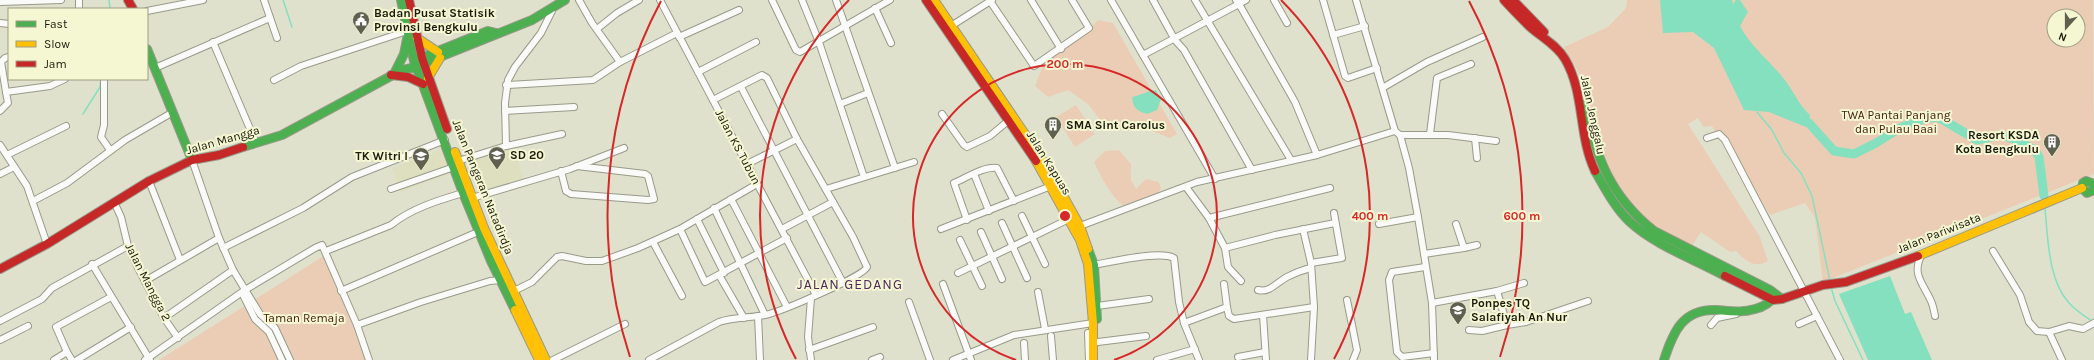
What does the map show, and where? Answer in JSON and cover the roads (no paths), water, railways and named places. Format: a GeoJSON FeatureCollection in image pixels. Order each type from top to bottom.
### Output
{"type":"FeatureCollection","features":[{"type":"Feature","properties":{"kind":"main road"},"geometry":{"type":"LineString","coordinates":[[401,0],[407,32],[419,62]]}},
{"type":"Feature","properties":{"kind":"main road"},"geometry":{"type":"LineString","coordinates":[[409,0],[417,38],[419,62]]}},
{"type":"Feature","properties":{"kind":"main road","name":"Jalan Mangga"},"geometry":{"type":"LineString","coordinates":[[0,269],[47,244],[149,181],[192,160],[282,135],[406,68],[439,55],[488,32],[496,33],[552,11],[565,0]]}},
{"type":"Feature","properties":{"kind":"main road","name":"Jalan Kapuas"},"geometry":{"type":"LineString","coordinates":[[926,0],[1046,165],[1080,226],[1094,265],[1097,306],[1098,360]]}},
{"type":"Feature","properties":{"kind":"main road","name":"Jalan Kapuas"},"geometry":{"type":"LineString","coordinates":[[934,0],[992,90],[1008,121],[1051,186],[1080,240],[1088,264],[1093,323],[1094,360]]}},
{"type":"Feature","properties":{"kind":"main road","name":"Jalan Jenggalu"},"geometry":{"type":"LineString","coordinates":[[1504,0],[1564,54]]}},
{"type":"Feature","properties":{"kind":"main road","name":"Jalan Jenggalu"},"geometry":{"type":"LineString","coordinates":[[1513,0],[1564,54],[1577,82],[1584,138],[1589,158],[1608,193],[1629,220],[1652,238],[1777,297]]}},
{"type":"Feature","properties":{"kind":"main road"},"geometry":{"type":"LineString","coordinates":[[407,32],[404,54],[392,75],[425,81],[439,55],[417,38]]}},
{"type":"Feature","properties":{"kind":"main road"},"geometry":{"type":"LineString","coordinates":[[148,52],[192,160]]}},
{"type":"Feature","properties":{"kind":"main road","name":"Jalan Pangeran Natadirdja"},"geometry":{"type":"LineString","coordinates":[[419,62],[445,140],[472,198],[501,280],[539,360]]}},
{"type":"Feature","properties":{"kind":"main road","name":"Jalan Pangeran Natadirdja"},"geometry":{"type":"LineString","coordinates":[[425,81],[456,164],[463,194],[478,232],[514,291],[546,360]]}},
{"type":"Feature","properties":{"kind":"main road","name":"Jalan Pariwisata"},"geometry":{"type":"LineString","coordinates":[[1804,293],[1823,285],[1846,282],[1922,254],[2082,188],[2083,183],[2086,180],[2094,190]]}},
{"type":"Feature","properties":{"kind":"main road"},"geometry":{"type":"LineString","coordinates":[[1664,360],[1675,332],[1685,319],[1692,314],[1704,310],[1741,313],[1767,305],[1777,297],[1804,293]]}},
{"type":"Feature","properties":{"kind":"street"},"geometry":{"type":"LineString","coordinates":[[0,2],[61,0]]}},
{"type":"Feature","properties":{"kind":"street"},"geometry":{"type":"LineString","coordinates":[[148,11],[180,2],[203,0]]}},
{"type":"Feature","properties":{"kind":"street"},"geometry":{"type":"LineString","coordinates":[[264,0],[277,38]]}},
{"type":"Feature","properties":{"kind":"street"},"geometry":{"type":"LineString","coordinates":[[579,0],[596,29],[620,62]]}},
{"type":"Feature","properties":{"kind":"street"},"geometry":{"type":"LineString","coordinates":[[596,29],[617,13],[639,0]]}},
{"type":"Feature","properties":{"kind":"street","name":"Jalan KS Tubun"},"geometry":{"type":"LineString","coordinates":[[660,0],[787,238],[813,296]]}},
{"type":"Feature","properties":{"kind":"street"},"geometry":{"type":"LineString","coordinates":[[772,0],[796,50],[803,51],[890,0]]}},
{"type":"Feature","properties":{"kind":"street"},"geometry":{"type":"LineString","coordinates":[[802,0],[819,42],[864,177]]}},
{"type":"Feature","properties":{"kind":"street"},"geometry":{"type":"LineString","coordinates":[[836,0],[895,168]]}},
{"type":"Feature","properties":{"kind":"street"},"geometry":{"type":"LineString","coordinates":[[1030,0],[1061,49]]}},
{"type":"Feature","properties":{"kind":"street"},"geometry":{"type":"LineString","coordinates":[[951,26],[991,1],[1032,66],[1036,66],[1089,28],[1072,0]]}},
{"type":"Feature","properties":{"kind":"street"},"geometry":{"type":"LineString","coordinates":[[1111,0],[1215,179]]}},
{"type":"Feature","properties":{"kind":"street"},"geometry":{"type":"LineString","coordinates":[[1153,0],[1175,40],[1184,50],[1252,170]]}},
{"type":"Feature","properties":{"kind":"street"},"geometry":{"type":"LineString","coordinates":[[1195,0],[1291,160]]}},
{"type":"Feature","properties":{"kind":"street"},"geometry":{"type":"LineString","coordinates":[[1143,55],[1175,40],[1238,2],[1246,0]]}},
{"type":"Feature","properties":{"kind":"street"},"geometry":{"type":"LineString","coordinates":[[1274,0],[1287,23]]}},
{"type":"Feature","properties":{"kind":"street"},"geometry":{"type":"LineString","coordinates":[[1323,0],[1346,77],[1377,68]]}},
{"type":"Feature","properties":{"kind":"street"},"geometry":{"type":"LineString","coordinates":[[1356,0],[1409,168],[1432,303],[1434,360]]}},
{"type":"Feature","properties":{"kind":"street"},"geometry":{"type":"LineString","coordinates":[[48,1],[48,8]]}},
{"type":"Feature","properties":{"kind":"street"},"geometry":{"type":"LineString","coordinates":[[1238,2],[1295,102],[1317,155]]}},
{"type":"Feature","properties":{"kind":"street"},"geometry":{"type":"LineString","coordinates":[[875,8],[891,43]]}},
{"type":"Feature","properties":{"kind":"street"},"geometry":{"type":"LineString","coordinates":[[506,84],[591,80],[620,62],[678,35],[739,10]]}},
{"type":"Feature","properties":{"kind":"street"},"geometry":{"type":"LineString","coordinates":[[506,146],[506,84],[515,67],[541,33],[552,11]]}},
{"type":"Feature","properties":{"kind":"street"},"geometry":{"type":"LineString","coordinates":[[155,68],[270,18]]}},
{"type":"Feature","properties":{"kind":"street"},"geometry":{"type":"LineString","coordinates":[[1333,35],[1365,26]]}},
{"type":"Feature","properties":{"kind":"street"},"geometry":{"type":"LineString","coordinates":[[274,80],[301,66],[407,32]]}},
{"type":"Feature","properties":{"kind":"street"},"geometry":{"type":"LineString","coordinates":[[1384,87],[1427,62],[1483,37]]}},
{"type":"Feature","properties":{"kind":"street"},"geometry":{"type":"LineString","coordinates":[[213,42],[256,143]]}},
{"type":"Feature","properties":{"kind":"street"},"geometry":{"type":"LineString","coordinates":[[698,72],[756,42]]}},
{"type":"Feature","properties":{"kind":"street"},"geometry":{"type":"LineString","coordinates":[[0,111],[8,103],[1,62],[8,57]]}},
{"type":"Feature","properties":{"kind":"street"},"geometry":{"type":"LineString","coordinates":[[1430,134],[1437,78],[1471,64]]}},
{"type":"Feature","properties":{"kind":"street"},"geometry":{"type":"LineString","coordinates":[[649,360],[719,322],[730,318],[765,315],[787,307],[843,283],[862,273],[867,267],[853,237],[797,139],[765,76],[762,76],[713,100]]}},
{"type":"Feature","properties":{"kind":"street"},"geometry":{"type":"LineString","coordinates":[[50,80],[50,86]]}},
{"type":"Feature","properties":{"kind":"street"},"geometry":{"type":"LineString","coordinates":[[6,92],[50,86],[63,80]]}},
{"type":"Feature","properties":{"kind":"street"},"geometry":{"type":"LineString","coordinates":[[104,80],[104,125],[101,136],[110,150]]}},
{"type":"Feature","properties":{"kind":"street"},"geometry":{"type":"LineString","coordinates":[[741,87],[843,283]]}},
{"type":"Feature","properties":{"kind":"street"},"geometry":{"type":"LineString","coordinates":[[840,104],[868,92]]}},
{"type":"Feature","properties":{"kind":"street"},"geometry":{"type":"LineString","coordinates":[[505,111],[574,107]]}},
{"type":"Feature","properties":{"kind":"street"},"geometry":{"type":"LineString","coordinates":[[33,201],[67,183],[110,150],[173,112]]}},
{"type":"Feature","properties":{"kind":"street"},"geometry":{"type":"LineString","coordinates":[[942,114],[967,147],[990,136],[1008,121]]}},
{"type":"Feature","properties":{"kind":"street"},"geometry":{"type":"LineString","coordinates":[[8,155],[66,126]]}},
{"type":"Feature","properties":{"kind":"street"},"geometry":{"type":"LineString","coordinates":[[1080,226],[1186,187],[1291,160],[1317,155],[1397,133],[1430,134],[1496,141]]}},
{"type":"Feature","properties":{"kind":"street"},"geometry":{"type":"LineString","coordinates":[[391,189],[506,146],[562,134]]}},
{"type":"Feature","properties":{"kind":"street"},"geometry":{"type":"LineString","coordinates":[[1707,138],[1719,134],[1725,140],[1840,360]]}},
{"type":"Feature","properties":{"kind":"street"},"geometry":{"type":"LineString","coordinates":[[1475,138],[1476,158]]}},
{"type":"Feature","properties":{"kind":"street"},"geometry":{"type":"LineString","coordinates":[[747,164],[797,139]]}},
{"type":"Feature","properties":{"kind":"street"},"geometry":{"type":"LineString","coordinates":[[223,248],[303,208],[352,177],[445,140]]}},
{"type":"Feature","properties":{"kind":"street"},"geometry":{"type":"LineString","coordinates":[[0,145],[27,186],[47,244]]}},
{"type":"Feature","properties":{"kind":"street"},"geometry":{"type":"LineString","coordinates":[[472,198],[577,166],[624,148]]}},
{"type":"Feature","properties":{"kind":"street"},"geometry":{"type":"LineString","coordinates":[[192,160],[219,238],[233,270],[260,314],[275,328],[290,360]]}},
{"type":"Feature","properties":{"kind":"street"},"geometry":{"type":"LineString","coordinates":[[826,189],[914,162]]}},
{"type":"Feature","properties":{"kind":"street"},"geometry":{"type":"LineString","coordinates":[[561,171],[566,191],[571,194],[640,200],[651,200],[654,198],[648,176],[645,174],[577,166]]}},
{"type":"Feature","properties":{"kind":"street"},"geometry":{"type":"LineString","coordinates":[[967,220],[954,183],[974,174],[993,167],[997,168],[1014,201]]}},
{"type":"Feature","properties":{"kind":"street"},"geometry":{"type":"LineString","coordinates":[[0,174],[14,168]]}},
{"type":"Feature","properties":{"kind":"street"},"geometry":{"type":"LineString","coordinates":[[974,174],[989,211]]}},
{"type":"Feature","properties":{"kind":"street"},"geometry":{"type":"LineString","coordinates":[[149,181],[180,260]]}},
{"type":"Feature","properties":{"kind":"street"},"geometry":{"type":"LineString","coordinates":[[514,291],[538,278],[557,257],[562,256],[586,261],[602,261],[654,242],[680,229],[757,184]]}},
{"type":"Feature","properties":{"kind":"street"},"geometry":{"type":"LineString","coordinates":[[942,229],[1051,186]]}},
{"type":"Feature","properties":{"kind":"street"},"geometry":{"type":"LineString","coordinates":[[1186,187],[1209,218],[1225,248],[1228,267],[1241,281]]}},
{"type":"Feature","properties":{"kind":"street"},"geometry":{"type":"LineString","coordinates":[[1209,218],[1330,188]]}},
{"type":"Feature","properties":{"kind":"street"},"geometry":{"type":"LineString","coordinates":[[326,252],[391,226],[399,218],[443,199],[463,194]]}},
{"type":"Feature","properties":{"kind":"street"},"geometry":{"type":"LineString","coordinates":[[731,198],[758,254],[787,307]]}},
{"type":"Feature","properties":{"kind":"street","name":"Jalan Mangga 2"},"geometry":{"type":"LineString","coordinates":[[114,202],[123,222],[128,246],[164,318],[178,338]]}},
{"type":"Feature","properties":{"kind":"street"},"geometry":{"type":"LineString","coordinates":[[782,229],[833,202]]}},
{"type":"Feature","properties":{"kind":"street"},"geometry":{"type":"LineString","coordinates":[[714,208],[765,315]]}},
{"type":"Feature","properties":{"kind":"street"},"geometry":{"type":"LineString","coordinates":[[1258,290],[1268,290],[1286,277],[1311,266],[1342,258],[1334,213]]}},
{"type":"Feature","properties":{"kind":"street"},"geometry":{"type":"LineString","coordinates":[[1022,216],[1045,264]]}},
{"type":"Feature","properties":{"kind":"street"},"geometry":{"type":"LineString","coordinates":[[1379,224],[1418,217]]}},
{"type":"Feature","properties":{"kind":"street"},"geometry":{"type":"LineString","coordinates":[[697,219],[744,318]]}},
{"type":"Feature","properties":{"kind":"street"},"geometry":{"type":"LineString","coordinates":[[958,273],[1069,219]]}},
{"type":"Feature","properties":{"kind":"street"},"geometry":{"type":"LineString","coordinates":[[1225,248],[1303,229],[1335,223]]}},
{"type":"Feature","properties":{"kind":"street"},"geometry":{"type":"LineString","coordinates":[[1002,224],[1027,278]]}},
{"type":"Feature","properties":{"kind":"street"},"geometry":{"type":"LineString","coordinates":[[1456,224],[1464,248]]}},
{"type":"Feature","properties":{"kind":"street"},"geometry":{"type":"LineString","coordinates":[[680,229],[703,280],[707,282],[787,238]]}},
{"type":"Feature","properties":{"kind":"street"},"geometry":{"type":"LineString","coordinates":[[1303,229],[1311,266],[1314,307],[1311,360]]}},
{"type":"Feature","properties":{"kind":"street"},"geometry":{"type":"LineString","coordinates":[[341,291],[478,232]]}},
{"type":"Feature","properties":{"kind":"street"},"geometry":{"type":"LineString","coordinates":[[981,232],[1002,279]]}},
{"type":"Feature","properties":{"kind":"street"},"geometry":{"type":"LineString","coordinates":[[145,281],[219,238]]}},
{"type":"Feature","properties":{"kind":"street"},"geometry":{"type":"LineString","coordinates":[[960,240],[982,286]]}},
{"type":"Feature","properties":{"kind":"street"},"geometry":{"type":"LineString","coordinates":[[654,242],[682,296]]}},
{"type":"Feature","properties":{"kind":"street"},"geometry":{"type":"LineString","coordinates":[[92,264],[111,297],[131,327],[148,359],[245,290],[322,245],[341,291],[358,325],[369,360]]}},
{"type":"Feature","properties":{"kind":"street"},"geometry":{"type":"LineString","coordinates":[[1424,254],[1477,245]]}},
{"type":"Feature","properties":{"kind":"street"},"geometry":{"type":"LineString","coordinates":[[0,321],[42,299],[47,291],[92,264],[128,246]]}},
{"type":"Feature","properties":{"kind":"street"},"geometry":{"type":"LineString","coordinates":[[1993,251],[2020,295],[2032,327],[2042,332],[2049,332],[2069,326],[2083,329],[2093,324]]}},
{"type":"Feature","properties":{"kind":"street"},"geometry":{"type":"LineString","coordinates":[[1922,254],[1917,264],[1918,272],[1923,288],[1932,302],[1935,316]]}},
{"type":"Feature","properties":{"kind":"street"},"geometry":{"type":"LineString","coordinates":[[1094,265],[1136,257],[1172,256],[1174,260],[1179,302],[1184,323],[1199,360]]}},
{"type":"Feature","properties":{"kind":"street"},"geometry":{"type":"LineString","coordinates":[[1426,267],[1392,272],[1389,280],[1397,352],[1402,357],[1434,353]]}},
{"type":"Feature","properties":{"kind":"street"},"geometry":{"type":"LineString","coordinates":[[164,318],[233,270]]}},
{"type":"Feature","properties":{"kind":"street"},"geometry":{"type":"LineString","coordinates":[[358,325],[420,302],[490,281],[501,280]]}},
{"type":"Feature","properties":{"kind":"street"},"geometry":{"type":"LineString","coordinates":[[1432,303],[1498,291],[1524,283]]}},
{"type":"Feature","properties":{"kind":"street"},"geometry":{"type":"LineString","coordinates":[[943,284],[969,357]]}},
{"type":"Feature","properties":{"kind":"street"},"geometry":{"type":"LineString","coordinates":[[1224,284],[1229,316],[1234,319],[1314,307]]}},
{"type":"Feature","properties":{"kind":"street"},"geometry":{"type":"LineString","coordinates":[[245,290],[244,298],[255,319],[269,332],[282,360]]}},
{"type":"Feature","properties":{"kind":"street"},"geometry":{"type":"LineString","coordinates":[[1498,291],[1507,325]]}},
{"type":"Feature","properties":{"kind":"street"},"geometry":{"type":"LineString","coordinates":[[1038,292],[1045,329]]}},
{"type":"Feature","properties":{"kind":"street"},"geometry":{"type":"LineString","coordinates":[[811,360],[809,350],[808,316],[813,296]]}},
{"type":"Feature","properties":{"kind":"street"},"geometry":{"type":"LineString","coordinates":[[72,360],[56,329],[59,325],[111,297]]}},
{"type":"Feature","properties":{"kind":"street"},"geometry":{"type":"LineString","coordinates":[[1097,306],[1150,299]]}},
{"type":"Feature","properties":{"kind":"street"},"geometry":{"type":"LineString","coordinates":[[1347,300],[1357,350],[1353,360]]}},
{"type":"Feature","properties":{"kind":"street"},"geometry":{"type":"LineString","coordinates":[[1469,330],[1482,331],[1526,322],[1588,301]]}},
{"type":"Feature","properties":{"kind":"street"},"geometry":{"type":"LineString","coordinates":[[909,302],[930,360]]}},
{"type":"Feature","properties":{"kind":"street"},"geometry":{"type":"LineString","coordinates":[[1184,323],[1227,307]]}},
{"type":"Feature","properties":{"kind":"street"},"geometry":{"type":"LineString","coordinates":[[1711,325],[1717,318],[1741,313]]}},
{"type":"Feature","properties":{"kind":"street"},"geometry":{"type":"LineString","coordinates":[[1263,315],[1266,360]]}},
{"type":"Feature","properties":{"kind":"street"},"geometry":{"type":"LineString","coordinates":[[758,316],[760,360]]}},
{"type":"Feature","properties":{"kind":"street"},"geometry":{"type":"LineString","coordinates":[[1799,324],[1817,316]]}},
{"type":"Feature","properties":{"kind":"street"},"geometry":{"type":"LineString","coordinates":[[953,360],[969,357],[1014,335],[1045,329],[1093,323]]}},
{"type":"Feature","properties":{"kind":"street"},"geometry":{"type":"LineString","coordinates":[[553,360],[625,324]]}},
{"type":"Feature","properties":{"kind":"street"},"geometry":{"type":"LineString","coordinates":[[0,340],[28,326]]}},
{"type":"Feature","properties":{"kind":"street"},"geometry":{"type":"LineString","coordinates":[[77,360],[131,327]]}},
{"type":"Feature","properties":{"kind":"street"},"geometry":{"type":"LineString","coordinates":[[809,350],[873,327]]}},
{"type":"Feature","properties":{"kind":"street"},"geometry":{"type":"LineString","coordinates":[[2049,332],[2062,360]]}},
{"type":"Feature","properties":{"kind":"street"},"geometry":{"type":"LineString","coordinates":[[1088,333],[1089,360]]}},
{"type":"Feature","properties":{"kind":"street"},"geometry":{"type":"LineString","coordinates":[[1052,336],[1053,360]]}},
{"type":"Feature","properties":{"kind":"street"},"geometry":{"type":"LineString","coordinates":[[1098,342],[1146,336]]}},
{"type":"Feature","properties":{"kind":"street"},"geometry":{"type":"LineString","coordinates":[[1024,343],[1025,360]]}},
{"type":"Feature","properties":{"kind":"street"},"geometry":{"type":"LineString","coordinates":[[1157,360],[1195,349]]}},
{"type":"Feature","properties":{"kind":"street"},"geometry":{"type":"LineString","coordinates":[[54,360],[67,352]]}},
{"type":"Feature","properties":{"kind":"street"},"geometry":{"type":"LineString","coordinates":[[1238,357],[1265,352]]}},
{"type":"Feature","properties":{"kind":"street"},"geometry":{"type":"LineString","coordinates":[[872,360],[880,357]]}},
{"type":"Feature","properties":{"kind":"waterway"},"geometry":{"type":"LineString","coordinates":[[109,0],[110,8]]}},
{"type":"Feature","properties":{"kind":"waterway"},"geometry":{"type":"LineString","coordinates":[[283,0],[292,27]]}},
{"type":"Feature","properties":{"kind":"waterway"},"geometry":{"type":"LineString","coordinates":[[83,114],[100,87],[101,80]]}},
{"type":"Feature","properties":{"kind":"waterway"},"geometry":{"type":"LineString","coordinates":[[1757,112],[1772,130],[1784,153],[1801,173],[1812,196],[1830,281]]}},
{"type":"Feature","properties":{"kind":"waterway"},"geometry":{"type":"LineString","coordinates":[[1809,123],[1834,151],[1854,154],[1876,143],[1900,128],[1923,119],[1938,117],[1977,140],[2000,135],[2014,139],[2035,150],[2039,157],[2044,196]]}},
{"type":"Feature","properties":{"kind":"waterway"},"geometry":{"type":"LineString","coordinates":[[2045,209],[2050,258],[2057,283],[2062,294],[2069,303],[2093,322]]}},
{"type":"Feature","properties":{"kind":"waterway"},"geometry":{"type":"LineString","coordinates":[[1831,287],[1835,301],[1863,360]]}},
{"type":"Feature","properties":{"kind":"place","name":"Badan Pusat Statisik Provinsi Bengkulu"},"geometry":{"type":"Point","coordinates":[361,35]}},
{"type":"Feature","properties":{"kind":"place","name":"SMA Sint Carolus"},"geometry":{"type":"Point","coordinates":[1053,140]}},
{"type":"Feature","properties":{"kind":"place","name":"Resort KSDA Kota Bengkulu"},"geometry":{"type":"Point","coordinates":[2052,157]}},
{"type":"Feature","properties":{"kind":"place","name":"SD 20"},"geometry":{"type":"Point","coordinates":[497,170]}},
{"type":"Feature","properties":{"kind":"place","name":"TK Witri I"},"geometry":{"type":"Point","coordinates":[421,171]}},
{"type":"Feature","properties":{"kind":"place","name":"Ponpes TQ Salafiyah An Nur"},"geometry":{"type":"Point","coordinates":[1458,325]}},
{"type":"Feature","properties":{"kind":"district","name":"JALAN GEDANG"},"geometry":{"type":"Point","coordinates":[850,284]}},
{"type":"Feature","properties":{"kind":"park label","name":"TWA Pantai Panjang dan Pulau Baai"},"geometry":{"type":"Point","coordinates":[1896,122]}},
{"type":"Feature","properties":{"kind":"park label","name":"Taman Remaja"},"geometry":{"type":"Point","coordinates":[304,318]}}]}
